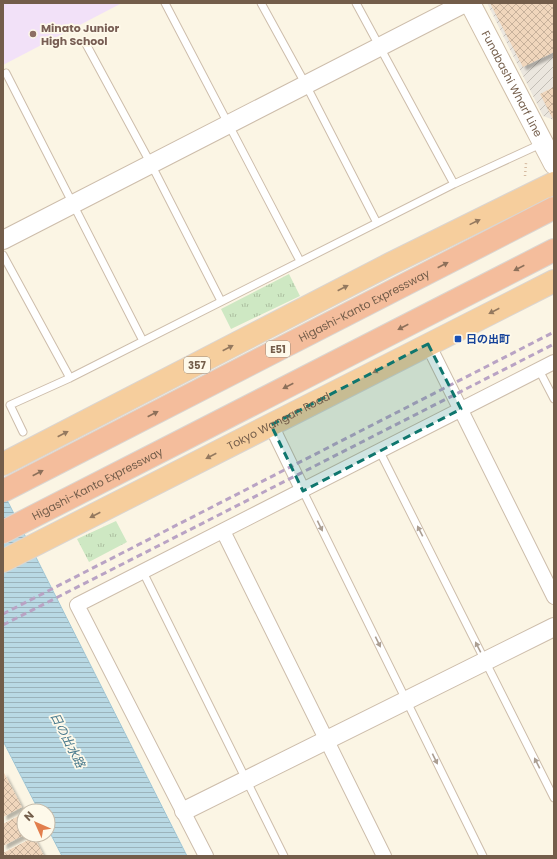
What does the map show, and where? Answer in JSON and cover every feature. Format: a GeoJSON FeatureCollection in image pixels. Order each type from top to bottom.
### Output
{"type":"FeatureCollection","features":[{"type":"Feature","properties":{"kind":"highway","name":"357"},"geometry":{"type":"LineString","coordinates":[[3,464],[390,264],[554,183]]}},
{"type":"Feature","properties":{"kind":"highway","name":"Higashi-Kanto Expressway"},"geometry":{"type":"LineString","coordinates":[[3,491],[554,208]]}},
{"type":"Feature","properties":{"kind":"highway","name":"Higashi-Kanto Expressway"},"geometry":{"type":"LineString","coordinates":[[3,532],[554,250]]}},
{"type":"Feature","properties":{"kind":"highway","name":"Tokyo Wangan Road"},"geometry":{"type":"LineString","coordinates":[[3,561],[554,281]]}},
{"type":"Feature","properties":{"kind":"main road","name":"Funabashi Wharf Line"},"geometry":{"type":"LineString","coordinates":[[470,3],[548,153]]}},
{"type":"Feature","properties":{"kind":"street"},"geometry":{"type":"LineString","coordinates":[[3,240],[465,3]]}},
{"type":"Feature","properties":{"kind":"street"},"geometry":{"type":"LineString","coordinates":[[428,344],[554,597]]}},
{"type":"Feature","properties":{"kind":"street"},"geometry":{"type":"LineString","coordinates":[[206,856],[77,605],[380,452],[554,362]]}},
{"type":"Feature","properties":{"kind":"street"},"geometry":{"type":"LineString","coordinates":[[271,425],[303,491]]}},
{"type":"Feature","properties":{"kind":"street"},"geometry":{"type":"LineString","coordinates":[[223,531],[384,856]]}},
{"type":"Feature","properties":{"kind":"street"},"geometry":{"type":"LineString","coordinates":[[184,811],[554,627]]}},
{"type":"Feature","properties":{"kind":"lane"},"geometry":{"type":"LineString","coordinates":[[165,3],[300,261]]}},
{"type":"Feature","properties":{"kind":"lane"},"geometry":{"type":"LineString","coordinates":[[261,3],[306,84],[378,222]]}},
{"type":"Feature","properties":{"kind":"lane"},"geometry":{"type":"LineString","coordinates":[[356,3],[454,184]]}},
{"type":"Feature","properties":{"kind":"lane"},"geometry":{"type":"LineString","coordinates":[[86,44],[151,164],[221,301]]}},
{"type":"Feature","properties":{"kind":"lane"},"geometry":{"type":"LineString","coordinates":[[6,73],[143,341]]}},
{"type":"Feature","properties":{"kind":"lane"},"geometry":{"type":"LineString","coordinates":[[23,432],[10,405],[70,378],[454,184],[548,153]]}},
{"type":"Feature","properties":{"kind":"lane"},"geometry":{"type":"LineString","coordinates":[[3,255],[70,378]]}},
{"type":"Feature","properties":{"kind":"lane"},"geometry":{"type":"LineString","coordinates":[[539,370],[554,399]]}},
{"type":"Feature","properties":{"kind":"lane"},"geometry":{"type":"LineString","coordinates":[[380,452],[554,798]]}},
{"type":"Feature","properties":{"kind":"lane"},"geometry":{"type":"LineString","coordinates":[[303,491],[483,856]]}},
{"type":"Feature","properties":{"kind":"lane"},"geometry":{"type":"LineString","coordinates":[[143,572],[284,856]]}},
{"type":"Feature","properties":{"kind":"path"},"geometry":{"type":"LineString","coordinates":[[525,178],[526,162],[548,153]]}},
{"type":"Feature","properties":{"kind":"highlighted area"},"geometry":{"type":"Polygon","coordinates":[[[428,344],[461,409],[303,491],[271,425],[428,344]]]}},
{"type":"Feature","properties":{"kind":"shaded area","name":"Minato Junior High School"},"geometry":{"type":"Polygon","coordinates":[[[3,3],[122,3],[3,65],[3,3]]]}},
{"type":"Feature","properties":{"kind":"shaded area"},"geometry":{"type":"Polygon","coordinates":[[[487,3],[554,3],[554,120],[543,116],[487,3]]]}},
{"type":"Feature","properties":{"kind":"green space"},"geometry":{"type":"Polygon","coordinates":[[[289,274],[300,296],[231,329],[221,309],[289,274]]]}},
{"type":"Feature","properties":{"kind":"green space"},"geometry":{"type":"Polygon","coordinates":[[[116,521],[127,542],[89,562],[77,539],[116,521]]]}},
{"type":"Feature","properties":{"kind":"water","name":"日の出水路"},"geometry":{"type":"Polygon","coordinates":[[[3,492],[187,856],[62,856],[55,843],[56,803],[35,803],[3,741],[3,492]]]}},
{"type":"Feature","properties":{"kind":"building"},"geometry":{"type":"Polygon","coordinates":[[[490,3],[554,3],[554,52],[523,67],[490,3]]]}},
{"type":"Feature","properties":{"kind":"building"},"geometry":{"type":"Polygon","coordinates":[[[554,87],[554,121],[540,94],[554,87]]]}},
{"type":"Feature","properties":{"kind":"building"},"geometry":{"type":"Polygon","coordinates":[[[3,771],[20,803],[16,803],[16,810],[3,817],[3,771]]]}},
{"type":"Feature","properties":{"kind":"building"},"geometry":{"type":"Polygon","coordinates":[[[16,817],[16,839],[3,846],[3,824],[16,817]]]}},
{"type":"Feature","properties":{"kind":"building"},"geometry":{"type":"Polygon","coordinates":[[[22,843],[37,843],[44,856],[3,856],[3,853],[22,843]]]}},
{"type":"Feature","properties":{"kind":"railway"},"geometry":{"type":"LineString","coordinates":[[3,614],[554,332]]}},
{"type":"Feature","properties":{"kind":"railway"},"geometry":{"type":"LineString","coordinates":[[3,625],[554,344]]}},
{"type":"Feature","properties":{"kind":"place","name":"Minato Junior High School"},"geometry":{"type":"Point","coordinates":[33,34]}},
{"type":"Feature","properties":{"kind":"place","name":"日の出町"},"geometry":{"type":"Point","coordinates":[458,339]}}]}
